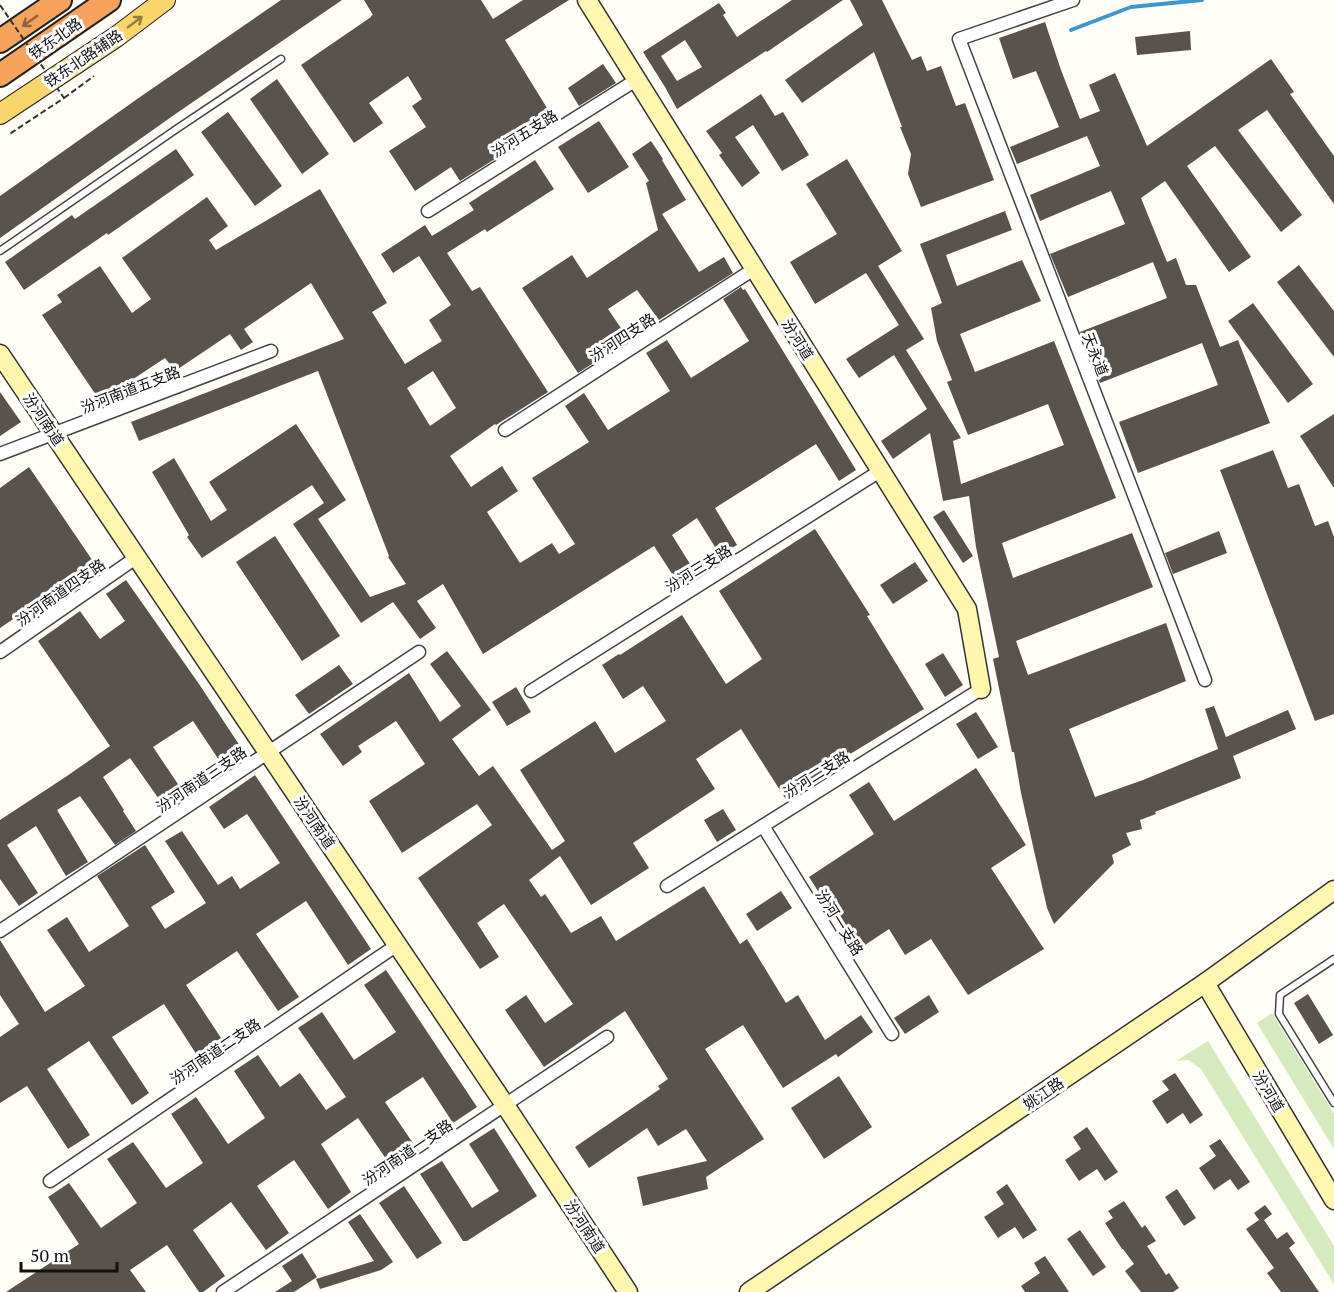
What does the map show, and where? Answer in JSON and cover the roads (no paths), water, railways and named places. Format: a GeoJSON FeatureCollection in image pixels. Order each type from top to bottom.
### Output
{"type":"FeatureCollection","features":[{"type":"Feature","properties":{"kind":"highway","name":"铁东北路"},"geometry":{"type":"LineString","coordinates":[[0,41],[60,0]]}},
{"type":"Feature","properties":{"kind":"highway","name":"铁东北路"},"geometry":{"type":"LineString","coordinates":[[0,75],[109,0]]}},
{"type":"Feature","properties":{"kind":"main road","name":"铁东北路辅路"},"geometry":{"type":"LineString","coordinates":[[0,114],[116,37],[165,0]]}},
{"type":"Feature","properties":{"kind":"street","name":"汾河道"},"geometry":{"type":"LineString","coordinates":[[587,0],[967,609],[981,689]]}},
{"type":"Feature","properties":{"kind":"street","name":"天永道"},"geometry":{"type":"LineString","coordinates":[[1073,0],[959,39],[1204,680]]}},
{"type":"Feature","properties":{"kind":"street","name":"汾河五支路"},"geometry":{"type":"LineString","coordinates":[[428,211],[636,80]]}},
{"type":"Feature","properties":{"kind":"street","name":"汾河四支路"},"geometry":{"type":"LineString","coordinates":[[505,430],[754,269]]}},
{"type":"Feature","properties":{"kind":"street","name":"汾河南道五支路"},"geometry":{"type":"LineString","coordinates":[[0,454],[271,351]]}},
{"type":"Feature","properties":{"kind":"street","name":"汾河南道"},"geometry":{"type":"LineString","coordinates":[[0,354],[505,1105],[628,1292]]}},
{"type":"Feature","properties":{"kind":"street","name":"汾河三支路"},"geometry":{"type":"LineString","coordinates":[[531,691],[880,471]]}},
{"type":"Feature","properties":{"kind":"street","name":"汾河南道四支路"},"geometry":{"type":"LineString","coordinates":[[0,652],[137,557]]}},
{"type":"Feature","properties":{"kind":"street","name":"汾河南道三支路"},"geometry":{"type":"LineString","coordinates":[[0,931],[419,652]]}},
{"type":"Feature","properties":{"kind":"street","name":"汾河二支路"},"geometry":{"type":"LineString","coordinates":[[667,886],[981,689]]}},
{"type":"Feature","properties":{"kind":"street","name":"汾河一支路"},"geometry":{"type":"LineString","coordinates":[[763,826],[891,1034]]}},
{"type":"Feature","properties":{"kind":"street","name":"姚江路"},"geometry":{"type":"LineString","coordinates":[[749,1292],[1204,983],[1334,890]]}},
{"type":"Feature","properties":{"kind":"street","name":"汾河南道二支路"},"geometry":{"type":"LineString","coordinates":[[50,1181],[397,945]]}},
{"type":"Feature","properties":{"kind":"street","name":"汾河道"},"geometry":{"type":"LineString","coordinates":[[1204,983],[1334,1200]]}},
{"type":"Feature","properties":{"kind":"street","name":"汾河南道一支路"},"geometry":{"type":"LineString","coordinates":[[224,1292],[607,1037]]}},
{"type":"Feature","properties":{"kind":"lane"},"geometry":{"type":"LineString","coordinates":[[0,251],[281,59]]}},
{"type":"Feature","properties":{"kind":"lane"},"geometry":{"type":"LineString","coordinates":[[1334,959],[1280,995],[1279,1014],[1334,1103]]}},
{"type":"Feature","properties":{"kind":"waterway"},"geometry":{"type":"LineString","coordinates":[[1071,30],[1131,7],[1202,0]]}}]}
